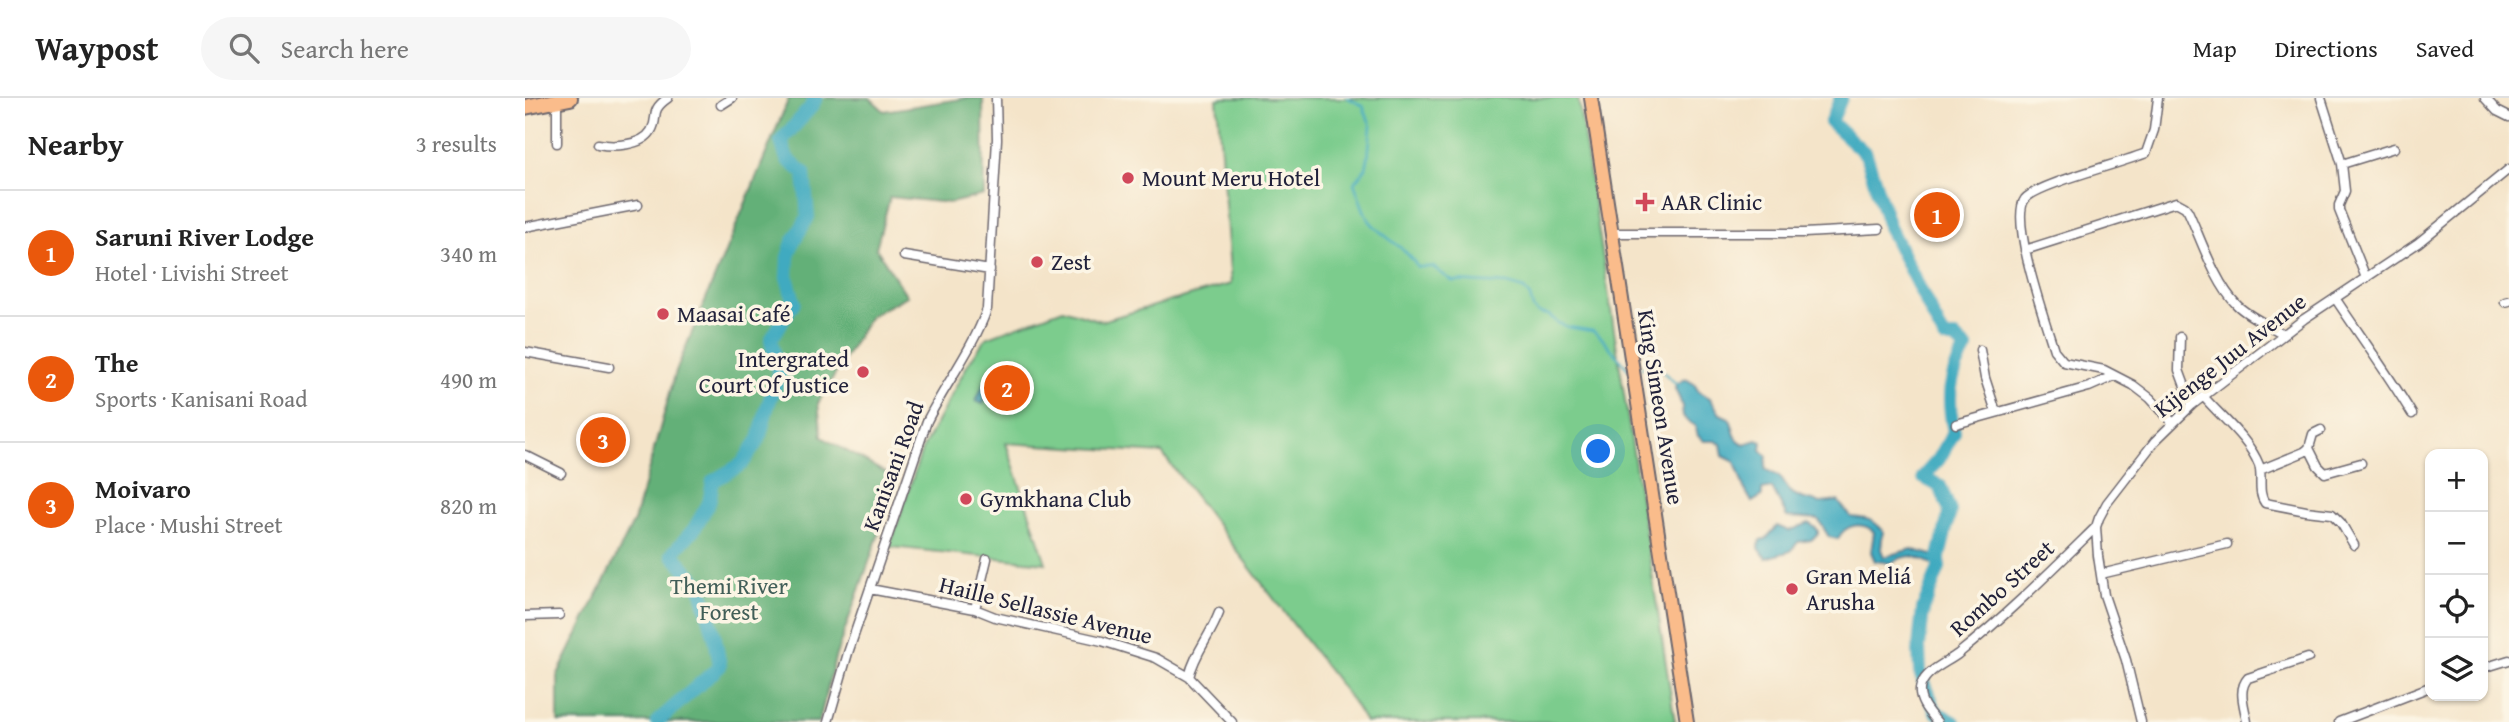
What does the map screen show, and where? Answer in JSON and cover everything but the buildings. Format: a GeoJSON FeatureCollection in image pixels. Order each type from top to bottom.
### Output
{"type":"FeatureCollection","features":[{"type":"Feature","properties":{"kind":"highway"},"geometry":{"type":"LineString","coordinates":[[525,107],[563,100]]}},
{"type":"Feature","properties":{"kind":"main road","name":"King Simeon Avenue"},"geometry":{"type":"LineString","coordinates":[[1591,98],[1686,722]]}},
{"type":"Feature","properties":{"kind":"street"},"geometry":{"type":"LineString","coordinates":[[598,144],[622,145],[645,137],[651,130],[655,109],[668,98]]}},
{"type":"Feature","properties":{"kind":"street"},"geometry":{"type":"LineString","coordinates":[[720,105],[732,98]]}},
{"type":"Feature","properties":{"kind":"street","name":"Kanisani Road"},"geometry":{"type":"LineString","coordinates":[[828,722],[848,653],[927,421],[978,334],[987,309],[997,139],[996,98]]}},
{"type":"Feature","properties":{"kind":"street"},"geometry":{"type":"LineString","coordinates":[[2158,98],[2154,130],[2146,153],[2027,196],[2022,204],[2020,225],[2054,350],[2058,356],[2064,362],[2090,366],[2133,385],[2150,398],[2172,422]]}},
{"type":"Feature","properties":{"kind":"street"},"geometry":{"type":"LineString","coordinates":[[2321,98],[2342,164],[2346,191],[2339,210],[2367,278]]}},
{"type":"Feature","properties":{"kind":"street"},"geometry":{"type":"LineString","coordinates":[[2484,98],[2497,111],[2509,117]]}},
{"type":"Feature","properties":{"kind":"street"},"geometry":{"type":"LineString","coordinates":[[557,143],[563,100]]}},
{"type":"Feature","properties":{"kind":"street"},"geometry":{"type":"LineString","coordinates":[[2342,164],[2394,148]]}},
{"type":"Feature","properties":{"kind":"street","name":"Kijenge Juu Avenue"},"geometry":{"type":"LineString","coordinates":[[2096,527],[2107,503],[2141,457],[2172,422],[2284,334],[2418,243],[2509,169]]}},
{"type":"Feature","properties":{"kind":"street"},"geometry":{"type":"LineString","coordinates":[[2025,250],[2176,202],[2188,211],[2217,274],[2233,300],[2239,307],[2284,334]]}},
{"type":"Feature","properties":{"kind":"street"},"geometry":{"type":"LineString","coordinates":[[525,227],[638,205]]}},
{"type":"Feature","properties":{"kind":"street"},"geometry":{"type":"LineString","coordinates":[[1613,233],[1804,233],[1879,229]]}},
{"type":"Feature","properties":{"kind":"street"},"geometry":{"type":"LineString","coordinates":[[904,256],[991,270]]}},
{"type":"Feature","properties":{"kind":"street"},"geometry":{"type":"LineString","coordinates":[[2335,298],[2374,356],[2386,369],[2412,414]]}},
{"type":"Feature","properties":{"kind":"street"},"geometry":{"type":"LineString","coordinates":[[2180,337],[2179,370],[2192,405]]}},
{"type":"Feature","properties":{"kind":"street"},"geometry":{"type":"LineString","coordinates":[[1980,349],[1996,412]]}},
{"type":"Feature","properties":{"kind":"street"},"geometry":{"type":"LineString","coordinates":[[525,352],[609,367]]}},
{"type":"Feature","properties":{"kind":"street"},"geometry":{"type":"LineString","coordinates":[[1956,424],[2089,387],[2114,376]]}},
{"type":"Feature","properties":{"kind":"street"},"geometry":{"type":"LineString","coordinates":[[2203,397],[2249,447],[2260,470],[2261,495],[2265,503],[2306,512],[2332,514],[2354,545]]}},
{"type":"Feature","properties":{"kind":"street"},"geometry":{"type":"LineString","coordinates":[[2321,430],[2313,434],[2309,448],[2318,466],[2325,473],[2361,463]]}},
{"type":"Feature","properties":{"kind":"street"},"geometry":{"type":"LineString","coordinates":[[2260,470],[2309,448]]}},
{"type":"Feature","properties":{"kind":"street"},"geometry":{"type":"LineString","coordinates":[[525,455],[561,473]]}},
{"type":"Feature","properties":{"kind":"street"},"geometry":{"type":"LineString","coordinates":[[2096,527],[2104,595],[2126,660],[2141,722]]}},
{"type":"Feature","properties":{"kind":"street","name":"Rombo Street"},"geometry":{"type":"LineString","coordinates":[[1937,722],[1927,711],[1920,694],[1921,685],[1930,673],[1992,626],[2096,527]]}},
{"type":"Feature","properties":{"kind":"street"},"geometry":{"type":"LineString","coordinates":[[2101,574],[2227,544]]}},
{"type":"Feature","properties":{"kind":"street"},"geometry":{"type":"LineString","coordinates":[[975,609],[987,559]]}},
{"type":"Feature","properties":{"kind":"street","name":"Haille Sellassie Avenue"},"geometry":{"type":"LineString","coordinates":[[870,589],[975,609],[995,617],[1137,652],[1169,664],[1189,677],[1232,722]]}},
{"type":"Feature","properties":{"kind":"street"},"geometry":{"type":"LineString","coordinates":[[1189,677],[1198,650],[1213,629],[1219,613]]}},
{"type":"Feature","properties":{"kind":"street"},"geometry":{"type":"LineString","coordinates":[[525,616],[559,615]]}},
{"type":"Feature","properties":{"kind":"street"},"geometry":{"type":"LineString","coordinates":[[2247,722],[2241,690],[2248,678],[2308,658]]}},
{"type":"Feature","properties":{"kind":"street"},"geometry":{"type":"LineString","coordinates":[[2488,666],[2509,660]]}},
{"type":"Feature","properties":{"kind":"street"},"geometry":{"type":"LineString","coordinates":[[2339,722],[2425,689]]}},
{"type":"Feature","properties":{"kind":"green space","name":"Themi River Forest"},"geometry":{"type":"Polygon","coordinates":[[[789,98],[870,98],[884,111],[983,98],[984,195],[950,203],[890,197],[876,248],[907,296],[870,316],[818,403],[822,437],[898,480],[835,658],[819,722],[558,722],[558,674],[634,521],[676,371],[789,98]]]}},
{"type":"Feature","properties":{"kind":"green space"},"geometry":{"type":"Polygon","coordinates":[[[1578,98],[1675,722],[1365,722],[1353,702],[1162,453],[1006,443],[1046,563],[890,547],[922,450],[968,364],[986,338],[1063,309],[1101,321],[1231,284],[1217,99],[1578,98]]]}},
{"type":"Feature","properties":{"kind":"water"},"geometry":{"type":"Polygon","coordinates":[[[989,373],[996,377],[983,404],[976,401],[989,373]]]}},
{"type":"Feature","properties":{"kind":"water"},"geometry":{"type":"Polygon","coordinates":[[[1686,379],[1694,384],[1699,392],[1710,398],[1720,414],[1729,418],[1740,442],[1762,442],[1761,450],[1767,456],[1765,469],[1780,477],[1790,492],[1821,503],[1838,501],[1851,517],[1876,524],[1883,531],[1881,549],[1884,557],[1911,549],[1939,557],[1939,568],[1910,556],[1891,563],[1875,561],[1871,552],[1874,532],[1859,525],[1849,527],[1838,539],[1829,537],[1818,519],[1787,517],[1772,488],[1762,490],[1762,496],[1752,502],[1735,462],[1723,456],[1721,444],[1704,441],[1698,436],[1695,426],[1683,417],[1675,388],[1676,384],[1686,379]]]}},
{"type":"Feature","properties":{"kind":"water"},"geometry":{"type":"Polygon","coordinates":[[[1809,523],[1818,530],[1818,534],[1811,540],[1798,542],[1791,551],[1766,558],[1759,548],[1760,540],[1766,539],[1777,526],[1789,531],[1809,523]]]}},
{"type":"Feature","properties":{"kind":"waterway"},"geometry":{"type":"LineString","coordinates":[[657,722],[720,666],[700,585],[672,554],[694,529],[709,503],[713,481],[742,464],[759,439],[779,375],[771,340],[794,302],[787,277],[788,257],[793,242],[808,217],[804,173],[787,159],[781,141],[816,98]]}},
{"type":"Feature","properties":{"kind":"waterway"},"geometry":{"type":"LineString","coordinates":[[1348,98],[1363,106],[1371,126],[1366,168],[1354,183],[1364,211],[1374,226],[1407,253],[1417,267],[1433,267],[1452,281],[1507,284],[1524,289],[1538,313],[1549,315],[1568,327],[1593,331],[1628,369]]}},
{"type":"Feature","properties":{"kind":"waterway"},"geometry":{"type":"LineString","coordinates":[[1841,98],[1831,122],[1866,154],[1889,227],[1940,330],[1945,338],[1955,338],[1966,348],[1952,379],[1950,409],[1954,432],[1939,459],[1923,477],[1940,486],[1950,511],[1939,568],[1923,609],[1919,647],[1920,672],[1936,712],[1954,722]]}},
{"type":"Feature","properties":{"kind":"waterway"},"geometry":{"type":"LineString","coordinates":[[1641,367],[1658,367],[1676,384]]}},
{"type":"Feature","properties":{"kind":"place","name":"Mount Meru Hotel"},"geometry":{"type":"Point","coordinates":[1128,178]}},
{"type":"Feature","properties":{"kind":"place","name":"AAR Clinic"},"geometry":{"type":"Point","coordinates":[1645,202]}},
{"type":"Feature","properties":{"kind":"place","name":"Saruni River Lodge"},"geometry":{"type":"Point","coordinates":[1937,215]}},
{"type":"Feature","properties":{"kind":"place","name":"Zest"},"geometry":{"type":"Point","coordinates":[1037,262]}},
{"type":"Feature","properties":{"kind":"place","name":"Maasai Café"},"geometry":{"type":"Point","coordinates":[663,314]}},
{"type":"Feature","properties":{"kind":"place","name":"Intergrated Court Of Justice"},"geometry":{"type":"Point","coordinates":[863,372]}},
{"type":"Feature","properties":{"kind":"place","name":"The"},"geometry":{"type":"Point","coordinates":[1007,388]}},
{"type":"Feature","properties":{"kind":"place","name":"Moivaro"},"geometry":{"type":"Point","coordinates":[603,440]}},
{"type":"Feature","properties":{"kind":"place","name":"Gymkhana Club"},"geometry":{"type":"Point","coordinates":[966,499]}},
{"type":"Feature","properties":{"kind":"place","name":"Gran Meliá Arusha"},"geometry":{"type":"Point","coordinates":[1792,589]}}]}
